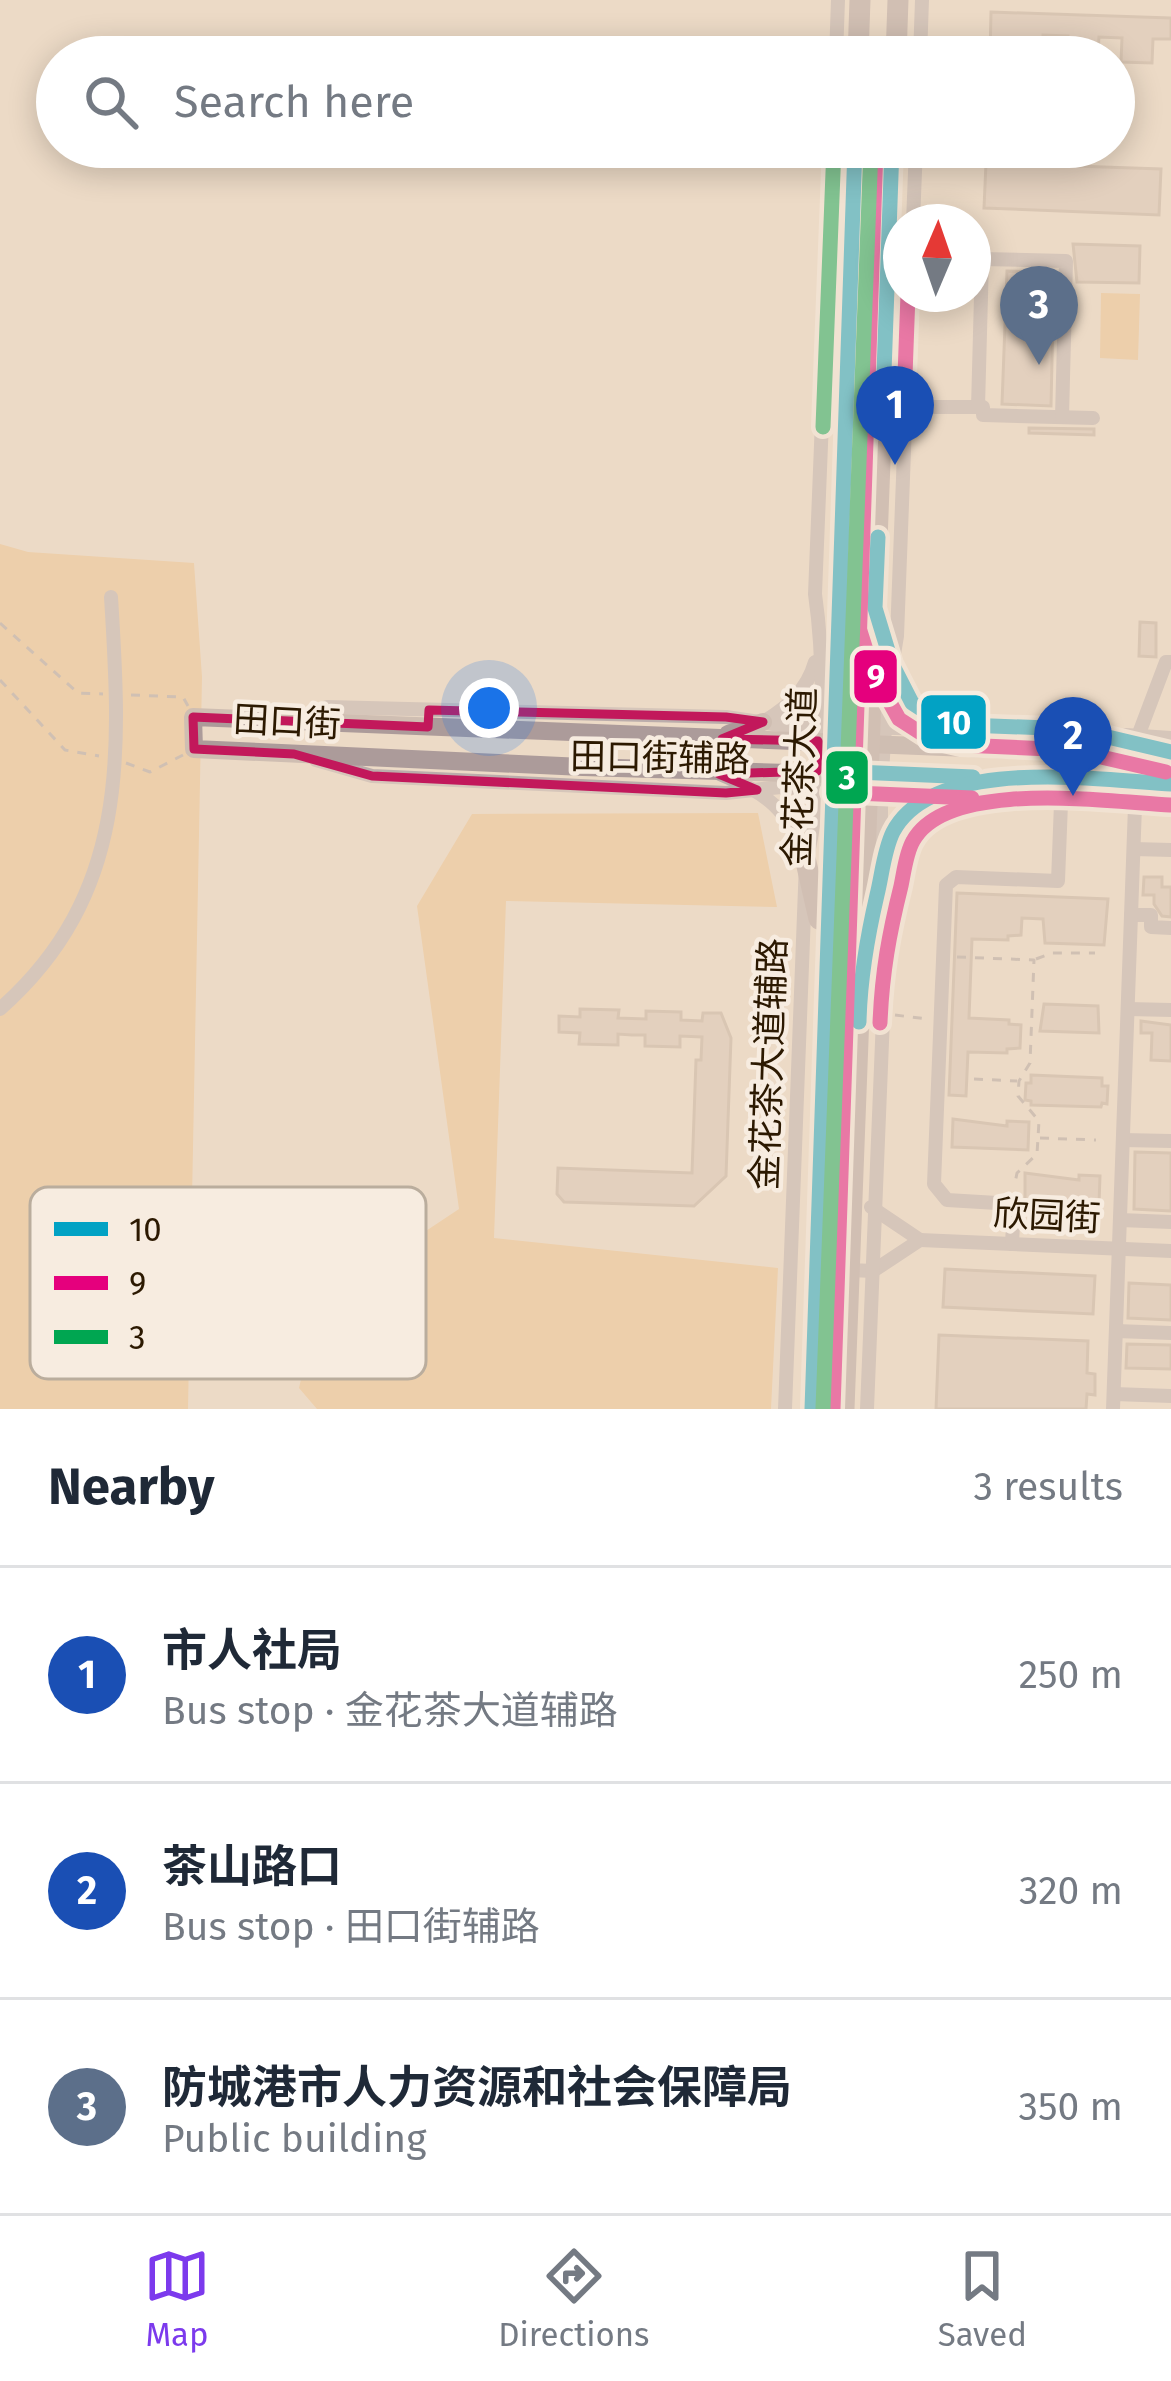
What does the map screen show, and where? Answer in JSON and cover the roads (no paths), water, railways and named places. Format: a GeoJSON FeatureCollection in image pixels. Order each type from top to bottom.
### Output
{"type":"FeatureCollection","features":[{"type":"Feature","properties":{"kind":"highway"},"geometry":{"type":"LineString","coordinates":[[859,36],[860,0]]}},
{"type":"Feature","properties":{"kind":"highway"},"geometry":{"type":"LineString","coordinates":[[897,36],[898,0]]}},
{"type":"Feature","properties":{"kind":"highway","name":"金花茶大道"},"geometry":{"type":"LineString","coordinates":[[812,1409],[827,950],[824,780],[842,184],[847,168]]}},
{"type":"Feature","properties":{"kind":"highway","name":"金花茶大道"},"geometry":{"type":"LineString","coordinates":[[844,1409],[864,1207],[861,962],[878,735],[875,608],[891,168]]}},
{"type":"Feature","properties":{"kind":"highway"},"geometry":{"type":"LineString","coordinates":[[891,185],[915,187]]}},
{"type":"Feature","properties":{"kind":"highway"},"geometry":{"type":"LineString","coordinates":[[875,608],[892,664]]}},
{"type":"Feature","properties":{"kind":"highway"},"geometry":{"type":"LineString","coordinates":[[806,862],[827,950]]}},
{"type":"Feature","properties":{"kind":"highway"},"geometry":{"type":"LineString","coordinates":[[861,962],[881,880]]}},
{"type":"Feature","properties":{"kind":"highway"},"geometry":{"type":"LineString","coordinates":[[790,1268],[817,1269]]}},
{"type":"Feature","properties":{"kind":"main road","name":"田口街"},"geometry":{"type":"LineString","coordinates":[[1171,754],[826,733],[709,738],[428,718],[299,722],[193,717],[194,749],[583,777],[710,770],[876,782],[1005,778],[1171,784]]}},
{"type":"Feature","properties":{"kind":"main road"},"geometry":{"type":"LineString","coordinates":[[709,738],[763,722]]}},
{"type":"Feature","properties":{"kind":"main road"},"geometry":{"type":"LineString","coordinates":[[1074,729],[1171,754]]}},
{"type":"Feature","properties":{"kind":"main road"},"geometry":{"type":"LineString","coordinates":[[932,795],[1005,778]]}},
{"type":"Feature","properties":{"kind":"street"},"geometry":{"type":"LineString","coordinates":[[837,36],[838,0]]}},
{"type":"Feature","properties":{"kind":"street"},"geometry":{"type":"LineString","coordinates":[[921,36],[922,0]]}},
{"type":"Feature","properties":{"kind":"street"},"geometry":{"type":"LineString","coordinates":[[826,733],[815,594],[842,184],[838,168]]}},
{"type":"Feature","properties":{"kind":"street"},"geometry":{"type":"LineString","coordinates":[[914,204],[915,168]]}},
{"type":"Feature","properties":{"kind":"street"},"geometry":{"type":"LineString","coordinates":[[978,407],[982,259],[1066,261],[1062,417]]}},
{"type":"Feature","properties":{"kind":"street"},"geometry":{"type":"LineString","coordinates":[[909,312],[897,636],[878,735],[966,724]]}},
{"type":"Feature","properties":{"kind":"street"},"geometry":{"type":"LineString","coordinates":[[906,407],[983,407],[983,415],[1093,418]]}},
{"type":"Feature","properties":{"kind":"street"},"geometry":{"type":"LineString","coordinates":[[0,1010],[48,962],[84,901],[103,850],[116,694],[111,597]]}},
{"type":"Feature","properties":{"kind":"street"},"geometry":{"type":"LineString","coordinates":[[763,722],[795,699],[810,681],[822,640]]}},
{"type":"Feature","properties":{"kind":"street"},"geometry":{"type":"LineString","coordinates":[[1138,736],[1166,662],[1171,662]]}},
{"type":"Feature","properties":{"kind":"street"},"geometry":{"type":"LineString","coordinates":[[892,664],[912,704],[935,718],[1171,737]]}},
{"type":"Feature","properties":{"kind":"street","name":"田口街辅路"},"geometry":{"type":"LineString","coordinates":[[428,718],[726,717],[826,733]]}},
{"type":"Feature","properties":{"kind":"street"},"geometry":{"type":"LineString","coordinates":[[710,770],[758,790],[793,824],[806,862]]}},
{"type":"Feature","properties":{"kind":"street","name":"田口街辅路"},"geometry":{"type":"LineString","coordinates":[[583,777],[726,794],[824,780]]}},
{"type":"Feature","properties":{"kind":"street","name":"金花茶大道辅路"},"geometry":{"type":"LineString","coordinates":[[785,1409],[806,862],[824,780]]}},
{"type":"Feature","properties":{"kind":"street"},"geometry":{"type":"LineString","coordinates":[[920,1240],[864,1207],[883,1012],[886,920],[876,782],[932,795],[1171,808]]}},
{"type":"Feature","properties":{"kind":"street"},"geometry":{"type":"LineString","coordinates":[[881,880],[892,834],[904,816],[932,795]]}},
{"type":"Feature","properties":{"kind":"street"},"geometry":{"type":"LineString","coordinates":[[1012,1244],[1014,1204],[947,1200],[934,1184],[946,885],[956,877],[1058,881],[1061,803]]}},
{"type":"Feature","properties":{"kind":"street"},"geometry":{"type":"LineString","coordinates":[[1135,806],[1113,1402],[1171,1396]]}},
{"type":"Feature","properties":{"kind":"street"},"geometry":{"type":"LineString","coordinates":[[1134,849],[1171,850]]}},
{"type":"Feature","properties":{"kind":"street"},"geometry":{"type":"LineString","coordinates":[[1131,915],[1151,915],[1151,927],[1171,928]]}},
{"type":"Feature","properties":{"kind":"street"},"geometry":{"type":"LineString","coordinates":[[1128,1009],[1171,1010]]}},
{"type":"Feature","properties":{"kind":"street"},"geometry":{"type":"LineString","coordinates":[[1123,1140],[1171,1142]]}},
{"type":"Feature","properties":{"kind":"street"},"geometry":{"type":"LineString","coordinates":[[1120,1220],[1171,1222]]}},
{"type":"Feature","properties":{"kind":"street"},"geometry":{"type":"LineString","coordinates":[[867,1409],[861,1271],[920,1240]]}},
{"type":"Feature","properties":{"kind":"street","name":"欣园街"},"geometry":{"type":"LineString","coordinates":[[920,1240],[1171,1251]]}},
{"type":"Feature","properties":{"kind":"street"},"geometry":{"type":"LineString","coordinates":[[1116,1331],[1171,1333]]}},
{"type":"Feature","properties":{"kind":"place","name":"防城港市人力资源和社会保障局"},"geometry":{"type":"Point","coordinates":[1039,365]}},
{"type":"Feature","properties":{"kind":"place","name":"市人社局"},"geometry":{"type":"Point","coordinates":[895,465]}},
{"type":"Feature","properties":{"kind":"place","name":"茶山路口"},"geometry":{"type":"Point","coordinates":[1073,796]}}]}
